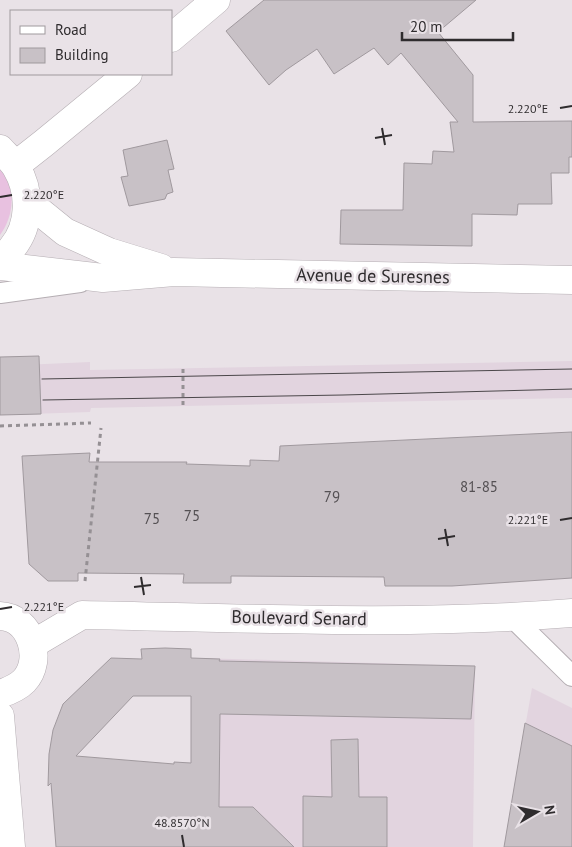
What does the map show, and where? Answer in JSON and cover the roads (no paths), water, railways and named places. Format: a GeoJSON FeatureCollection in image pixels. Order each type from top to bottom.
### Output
{"type":"FeatureCollection","features":[{"type":"Feature","properties":{"kind":"street"},"geometry":{"type":"LineString","coordinates":[[172,37],[216,0]]}},
{"type":"Feature","properties":{"kind":"street"},"geometry":{"type":"LineString","coordinates":[[0,259],[12,249],[24,227],[28,202],[24,183],[8,157],[44,144],[127,75]]}},
{"type":"Feature","properties":{"kind":"street","name":"Avenue de Suresnes"},"geometry":{"type":"LineString","coordinates":[[28,202],[65,232],[109,252],[174,272]]}},
{"type":"Feature","properties":{"kind":"street","name":"Avenue de Suresnes"},"geometry":{"type":"LineString","coordinates":[[0,266],[103,278],[174,272],[572,280]]}},
{"type":"Feature","properties":{"kind":"street","name":"Boulevard Senard"},"geometry":{"type":"LineString","coordinates":[[33,644],[82,615],[441,621],[572,613]]}},
{"type":"Feature","properties":{"kind":"street"},"geometry":{"type":"LineString","coordinates":[[0,616],[17,622],[27,632],[33,644],[34,657],[31,670],[24,681],[11,690],[0,694]]}},
{"type":"Feature","properties":{"kind":"street"},"geometry":{"type":"LineString","coordinates":[[0,716],[11,847]]}},
{"type":"Feature","properties":{"kind":"lane","name":"Avenue de Suresnes"},"geometry":{"type":"LineString","coordinates":[[0,293],[103,278]]}},
{"type":"Feature","properties":{"kind":"lane"},"geometry":{"type":"LineString","coordinates":[[513,618],[572,676]]}},
{"type":"Feature","properties":{"kind":"tram line"},"geometry":{"type":"LineString","coordinates":[[42,379],[572,369]]}},
{"type":"Feature","properties":{"kind":"tram line"},"geometry":{"type":"LineString","coordinates":[[43,400],[572,389]]}}]}
